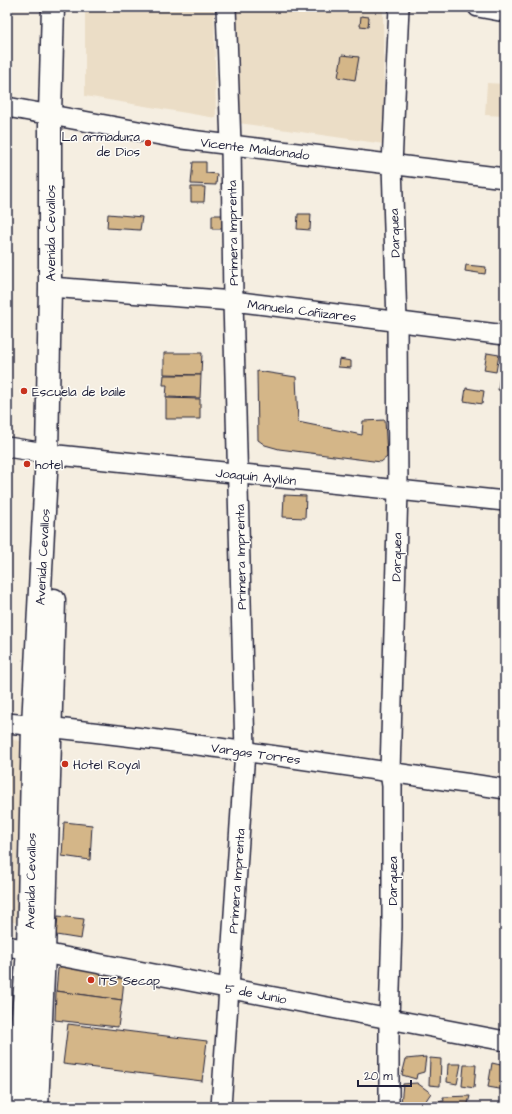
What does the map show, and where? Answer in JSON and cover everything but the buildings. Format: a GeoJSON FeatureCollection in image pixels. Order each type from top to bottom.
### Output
{"type":"FeatureCollection","features":[{"type":"Feature","properties":{"kind":"main road","name":"Avenida Cevallos"},"geometry":{"type":"LineString","coordinates":[[37,1107],[36,951],[41,726],[53,454],[55,116],[53,7]]}},
{"type":"Feature","properties":{"kind":"main road","name":"Avenida Cevallos"},"geometry":{"type":"LineString","coordinates":[[55,116],[64,7]]}},
{"type":"Feature","properties":{"kind":"main road","name":"Avenida Cevallos"},"geometry":{"type":"LineString","coordinates":[[16,1107],[36,951]]}},
{"type":"Feature","properties":{"kind":"street","name":"Primera Imprenta"},"geometry":{"type":"LineString","coordinates":[[225,1106],[229,988],[245,750],[233,301],[231,144],[226,7]]}},
{"type":"Feature","properties":{"kind":"street","name":"Darquea"},"geometry":{"type":"LineString","coordinates":[[389,1107],[389,1019],[392,927],[392,786],[390,772],[398,490],[397,322],[392,165],[399,7]]}},
{"type":"Feature","properties":{"kind":"street"},"geometry":{"type":"LineString","coordinates":[[478,7],[505,12]]}},
{"type":"Feature","properties":{"kind":"street","name":"Vicente Maldonado"},"geometry":{"type":"LineString","coordinates":[[7,107],[182,139],[505,178]]}},
{"type":"Feature","properties":{"kind":"street","name":"Manuela Cañizares"},"geometry":{"type":"LineString","coordinates":[[55,287],[233,301],[505,335]]}},
{"type":"Feature","properties":{"kind":"street","name":"Joaquín Ayllón"},"geometry":{"type":"LineString","coordinates":[[7,447],[53,454],[237,474],[505,501]]}},
{"type":"Feature","properties":{"kind":"street","name":"Vargas Torres"},"geometry":{"type":"LineString","coordinates":[[7,723],[245,750],[505,789]]}},
{"type":"Feature","properties":{"kind":"street","name":"5 de Junio"},"geometry":{"type":"LineString","coordinates":[[7,946],[505,1041]]}},
{"type":"Feature","properties":{"kind":"shaded area"},"geometry":{"type":"Polygon","coordinates":[[[85,7],[214,7],[216,118],[85,96],[85,7]]]}},
{"type":"Feature","properties":{"kind":"shaded area"},"geometry":{"type":"Polygon","coordinates":[[[234,7],[383,7],[384,144],[239,123],[234,7]]]}},
{"type":"Feature","properties":{"kind":"shaded area"},"geometry":{"type":"Polygon","coordinates":[[[487,83],[505,84],[505,116],[485,115],[487,83]]]}},
{"type":"Feature","properties":{"kind":"shaded area"},"geometry":{"type":"Polygon","coordinates":[[[7,739],[21,741],[24,924],[7,921],[7,739]]]}},
{"type":"Feature","properties":{"kind":"place","name":"La armadura de Dios"},"geometry":{"type":"Point","coordinates":[148,143]}},
{"type":"Feature","properties":{"kind":"place","name":"Escuela de baile"},"geometry":{"type":"Point","coordinates":[24,391]}},
{"type":"Feature","properties":{"kind":"place","name":"hotel"},"geometry":{"type":"Point","coordinates":[27,464]}},
{"type":"Feature","properties":{"kind":"place","name":"Hotel Royal"},"geometry":{"type":"Point","coordinates":[65,764]}},
{"type":"Feature","properties":{"kind":"place","name":"ITS Secap"},"geometry":{"type":"Point","coordinates":[91,980]}}]}
